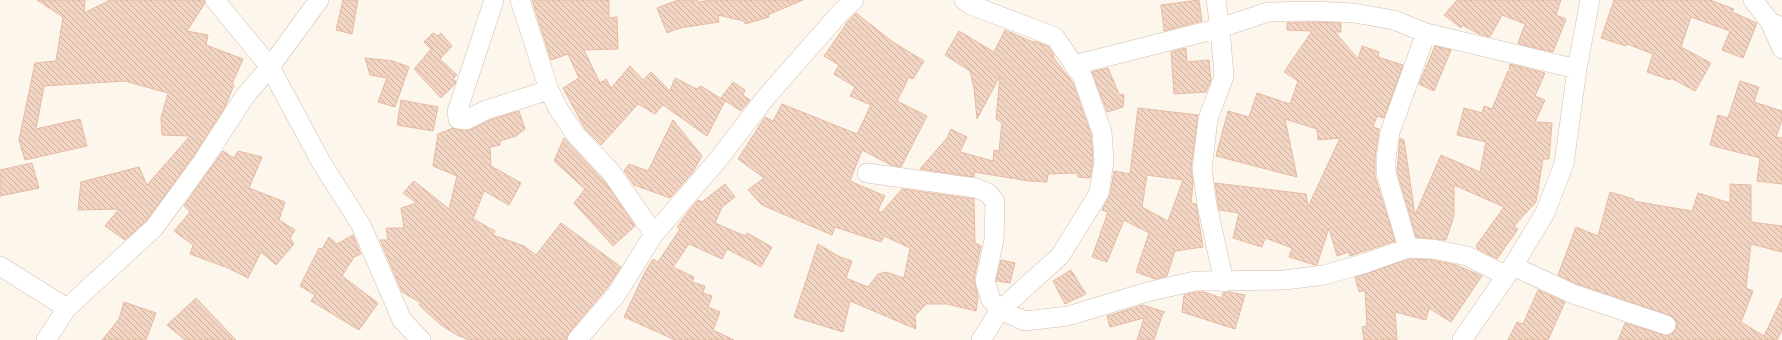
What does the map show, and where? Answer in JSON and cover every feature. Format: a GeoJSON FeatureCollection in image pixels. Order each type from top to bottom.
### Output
{"type":"FeatureCollection","features":[{"type":"Feature","properties":{"kind":"street"},"geometry":{"type":"LineString","coordinates":[[215,0],[270,67],[321,162],[361,225],[402,320],[420,340]]}},
{"type":"Feature","properties":{"kind":"street"},"geometry":{"type":"LineString","coordinates":[[46,340],[67,308],[154,228],[203,161],[245,96],[270,67],[319,0]]}},
{"type":"Feature","properties":{"kind":"street"},"geometry":{"type":"LineString","coordinates":[[494,0],[457,112],[458,119],[466,120],[486,110],[548,90]]}},
{"type":"Feature","properties":{"kind":"street"},"geometry":{"type":"LineString","coordinates":[[520,0],[548,90],[559,110],[576,134],[611,172],[654,234]]}},
{"type":"Feature","properties":{"kind":"street"},"geometry":{"type":"LineString","coordinates":[[577,340],[616,295],[654,234],[717,161],[767,96],[840,13],[854,0]]}},
{"type":"Feature","properties":{"kind":"street"},"geometry":{"type":"LineString","coordinates":[[964,0],[971,5],[1055,37],[1083,78],[1102,132],[1104,161],[1099,193],[1060,256],[1000,310],[981,340]]}},
{"type":"Feature","properties":{"kind":"street"},"geometry":{"type":"LineString","coordinates":[[1216,0],[1224,76],[1208,119],[1202,169],[1207,204],[1224,282]]}},
{"type":"Feature","properties":{"kind":"street"},"geometry":{"type":"LineString","coordinates":[[1462,340],[1509,271],[1545,213],[1564,164],[1577,69],[1590,0]]}},
{"type":"Feature","properties":{"kind":"street"},"geometry":{"type":"LineString","coordinates":[[1753,0],[1776,25],[1782,49]]}},
{"type":"Feature","properties":{"kind":"street"},"geometry":{"type":"LineString","coordinates":[[1074,65],[1220,28],[1268,12],[1312,11],[1354,14],[1394,20],[1426,33],[1577,69]]}},
{"type":"Feature","properties":{"kind":"street"},"geometry":{"type":"LineString","coordinates":[[1408,248],[1386,173],[1386,159],[1390,132],[1426,33]]}},
{"type":"Feature","properties":{"kind":"street"},"geometry":{"type":"LineString","coordinates":[[867,173],[976,188],[988,193],[995,202],[994,240],[985,281],[991,300],[1000,310],[1025,322],[1068,316],[1147,292],[1196,281],[1224,282],[1285,280],[1324,275],[1366,263],[1408,248],[1432,249],[1466,256],[1666,325]]}},
{"type":"Feature","properties":{"kind":"street"},"geometry":{"type":"LineString","coordinates":[[0,266],[67,308]]}},
{"type":"Feature","properties":{"kind":"building"},"geometry":{"type":"Polygon","coordinates":[[[37,0],[85,0],[84,13],[110,0],[204,0],[205,3],[187,31],[208,35],[206,45],[243,59],[232,84],[234,85],[225,107],[194,155],[146,221],[125,240],[105,226],[119,209],[78,210],[81,182],[139,167],[147,185],[190,136],[162,135],[161,118],[168,93],[125,81],[44,86],[36,129],[80,119],[87,146],[25,160],[19,140],[35,63],[56,61],[63,17],[37,0]]]}},
{"type":"Feature","properties":{"kind":"building"},"geometry":{"type":"Polygon","coordinates":[[[343,0],[358,0],[352,34],[336,30],[343,0]]]}},
{"type":"Feature","properties":{"kind":"building"},"geometry":{"type":"Polygon","coordinates":[[[532,0],[609,0],[609,18],[617,17],[618,49],[584,50],[600,83],[606,79],[611,88],[630,66],[643,80],[651,72],[670,91],[675,78],[697,89],[701,86],[725,101],[707,136],[663,105],[655,114],[638,104],[601,145],[585,129],[563,88],[579,78],[568,54],[551,60],[532,0]]]}},
{"type":"Feature","properties":{"kind":"building"},"geometry":{"type":"Polygon","coordinates":[[[678,0],[697,0],[698,2],[711,0],[803,0],[768,15],[769,17],[745,24],[744,21],[718,15],[719,22],[680,28],[667,33],[657,8],[678,0]]]}},
{"type":"Feature","properties":{"kind":"building"},"geometry":{"type":"Polygon","coordinates":[[[1199,0],[1202,21],[1164,31],[1161,5],[1199,0]]]}},
{"type":"Feature","properties":{"kind":"building"},"geometry":{"type":"Polygon","coordinates":[[[1457,0],[1561,0],[1556,15],[1566,19],[1553,52],[1519,44],[1518,43],[1525,24],[1502,15],[1490,37],[1479,34],[1462,25],[1461,28],[1444,15],[1457,0]]]}},
{"type":"Feature","properties":{"kind":"building"},"geometry":{"type":"Polygon","coordinates":[[[1614,0],[1710,0],[1734,9],[1732,12],[1757,23],[1743,58],[1722,50],[1730,31],[1691,17],[1681,47],[1711,63],[1695,91],[1671,78],[1670,80],[1647,72],[1653,54],[1627,44],[1626,46],[1601,38],[1614,0]]]}},
{"type":"Feature","properties":{"kind":"building"},"geometry":{"type":"Polygon","coordinates":[[[856,13],[893,42],[924,61],[913,79],[909,77],[897,101],[927,116],[901,167],[891,165],[862,150],[850,181],[885,196],[878,210],[881,213],[902,189],[974,199],[975,243],[981,246],[974,279],[978,297],[976,311],[947,304],[926,304],[915,316],[916,329],[850,301],[843,332],[794,317],[818,244],[840,257],[852,261],[846,278],[868,287],[878,274],[886,272],[904,278],[910,248],[884,236],[881,242],[835,227],[832,235],[762,205],[748,190],[764,178],[738,159],[765,117],[773,121],[782,104],[857,134],[871,105],[850,96],[855,87],[834,74],[839,65],[824,56],[849,20],[856,13]]]}},
{"type":"Feature","properties":{"kind":"building"},"geometry":{"type":"Polygon","coordinates":[[[1287,23],[1341,23],[1341,32],[1335,32],[1358,59],[1362,46],[1379,52],[1378,57],[1403,65],[1384,118],[1377,116],[1373,127],[1379,129],[1375,158],[1375,176],[1395,241],[1350,256],[1349,252],[1337,256],[1329,228],[1317,265],[1289,257],[1292,248],[1265,238],[1262,247],[1233,238],[1239,213],[1219,210],[1215,183],[1306,194],[1308,207],[1340,138],[1318,140],[1317,129],[1285,119],[1297,177],[1216,156],[1228,111],[1249,117],[1257,93],[1290,104],[1298,81],[1284,72],[1312,31],[1287,30],[1287,23]]]}},
{"type":"Feature","properties":{"kind":"building"},"geometry":{"type":"Polygon","coordinates":[[[1005,30],[1033,42],[1034,41],[1048,46],[1054,55],[1053,57],[1073,83],[1091,134],[1093,161],[1090,178],[1078,177],[1078,173],[1048,174],[1047,182],[1029,181],[974,172],[974,177],[920,169],[947,138],[951,129],[967,137],[960,152],[993,161],[994,150],[999,151],[1002,123],[996,119],[1000,76],[977,119],[974,88],[970,71],[945,55],[959,31],[994,52],[1005,30]]]}},
{"type":"Feature","properties":{"kind":"building"},"geometry":{"type":"Polygon","coordinates":[[[433,33],[438,36],[441,33],[452,46],[440,59],[457,75],[453,79],[456,81],[455,84],[441,98],[414,69],[431,49],[424,42],[433,33]]]}},
{"type":"Feature","properties":{"kind":"building"},"geometry":{"type":"Polygon","coordinates":[[[1435,46],[1451,50],[1434,91],[1419,84],[1435,46]]]}},
{"type":"Feature","properties":{"kind":"building"},"geometry":{"type":"Polygon","coordinates":[[[1186,48],[1187,62],[1209,60],[1211,80],[1206,92],[1174,94],[1171,52],[1186,48]]]}},
{"type":"Feature","properties":{"kind":"building"},"geometry":{"type":"Polygon","coordinates":[[[365,58],[393,61],[409,67],[395,107],[378,102],[387,78],[370,75],[365,58]]]}},
{"type":"Feature","properties":{"kind":"building"},"geometry":{"type":"Polygon","coordinates":[[[1510,64],[1545,73],[1535,96],[1545,100],[1535,122],[1552,123],[1549,159],[1543,159],[1536,202],[1514,226],[1518,229],[1497,259],[1478,249],[1476,246],[1504,207],[1454,185],[1454,216],[1446,240],[1416,237],[1397,171],[1400,138],[1404,140],[1415,215],[1441,155],[1480,172],[1486,142],[1457,135],[1464,108],[1482,113],[1484,106],[1492,109],[1508,71],[1515,75],[1509,69],[1510,64]]]}},
{"type":"Feature","properties":{"kind":"building"},"geometry":{"type":"Polygon","coordinates":[[[1108,68],[1119,94],[1124,95],[1123,107],[1107,112],[1092,72],[1108,68]]]}},
{"type":"Feature","properties":{"kind":"building"},"geometry":{"type":"Polygon","coordinates":[[[1740,81],[1759,87],[1754,102],[1782,111],[1782,120],[1776,137],[1782,138],[1782,184],[1757,181],[1760,158],[1710,145],[1718,115],[1728,118],[1740,81]]]}},
{"type":"Feature","properties":{"kind":"building"},"geometry":{"type":"Polygon","coordinates":[[[733,82],[745,90],[743,95],[750,100],[741,111],[721,98],[733,82]]]}},
{"type":"Feature","properties":{"kind":"building"},"geometry":{"type":"Polygon","coordinates":[[[401,100],[438,107],[433,131],[397,125],[401,100]]]}},
{"type":"Feature","properties":{"kind":"building"},"geometry":{"type":"Polygon","coordinates":[[[1138,108],[1198,115],[1191,168],[1193,183],[1191,203],[1196,204],[1203,247],[1175,251],[1167,276],[1155,279],[1136,272],[1149,233],[1124,220],[1107,262],[1092,257],[1108,212],[1102,210],[1110,195],[1114,171],[1130,174],[1138,108]],[[1147,175],[1142,207],[1168,221],[1183,180],[1147,175]]]}},
{"type":"Feature","properties":{"kind":"building"},"geometry":{"type":"Polygon","coordinates":[[[519,111],[525,129],[516,136],[500,141],[500,145],[490,147],[491,166],[521,183],[509,205],[484,191],[473,219],[495,231],[493,235],[524,246],[536,255],[561,223],[621,267],[607,288],[569,333],[566,340],[469,340],[457,335],[441,325],[419,305],[421,303],[402,292],[380,240],[388,240],[386,228],[404,228],[401,208],[417,203],[403,193],[414,181],[449,209],[457,176],[433,166],[438,134],[453,128],[465,131],[470,130],[490,120],[519,111]]]}},
{"type":"Feature","properties":{"kind":"building"},"geometry":{"type":"Polygon","coordinates":[[[673,120],[702,156],[693,172],[670,198],[634,185],[624,171],[629,164],[648,171],[673,120]]]}},
{"type":"Feature","properties":{"kind":"building"},"geometry":{"type":"Polygon","coordinates":[[[564,138],[606,183],[635,226],[613,246],[574,203],[585,189],[554,161],[564,138]]]}},
{"type":"Feature","properties":{"kind":"building"},"geometry":{"type":"Polygon","coordinates":[[[223,151],[234,158],[238,151],[262,157],[249,188],[285,202],[279,220],[295,230],[290,238],[294,244],[276,265],[261,252],[248,278],[228,268],[190,254],[193,245],[174,231],[190,212],[184,206],[223,151]]]}},
{"type":"Feature","properties":{"kind":"building"},"geometry":{"type":"Polygon","coordinates":[[[32,163],[39,188],[0,196],[0,170],[32,163]]]}},
{"type":"Feature","properties":{"kind":"building"},"geometry":{"type":"Polygon","coordinates":[[[725,184],[735,197],[722,207],[715,223],[745,236],[747,233],[772,247],[761,267],[727,249],[722,259],[689,244],[673,267],[694,277],[692,282],[705,286],[703,293],[712,296],[708,307],[720,312],[713,330],[734,340],[675,340],[624,317],[645,272],[653,259],[658,262],[680,229],[677,227],[691,208],[698,200],[702,202],[725,184]]]}},
{"type":"Feature","properties":{"kind":"building"},"geometry":{"type":"Polygon","coordinates":[[[1730,184],[1751,185],[1751,222],[1782,226],[1782,252],[1751,244],[1746,288],[1753,291],[1741,322],[1764,336],[1782,298],[1782,330],[1777,340],[1618,340],[1625,323],[1668,336],[1676,329],[1677,322],[1669,315],[1577,284],[1558,275],[1576,227],[1598,236],[1610,192],[1634,199],[1633,201],[1692,211],[1698,193],[1730,203],[1730,184]]]}},
{"type":"Feature","properties":{"kind":"building"},"geometry":{"type":"Polygon","coordinates":[[[353,235],[361,254],[354,257],[342,276],[378,303],[359,330],[311,301],[315,295],[300,286],[319,248],[322,249],[329,237],[337,244],[353,235]]]}},
{"type":"Feature","properties":{"kind":"building"},"geometry":{"type":"Polygon","coordinates":[[[1410,259],[1432,260],[1456,265],[1482,276],[1451,322],[1429,308],[1426,320],[1395,312],[1397,340],[1364,340],[1362,327],[1367,326],[1365,290],[1359,292],[1355,277],[1410,259]]]}},
{"type":"Feature","properties":{"kind":"building"},"geometry":{"type":"Polygon","coordinates":[[[1001,260],[1015,263],[1010,283],[996,281],[1001,260]]]}},
{"type":"Feature","properties":{"kind":"building"},"geometry":{"type":"Polygon","coordinates":[[[1071,270],[1086,294],[1065,304],[1053,281],[1071,270]]]}},
{"type":"Feature","properties":{"kind":"building"},"geometry":{"type":"Polygon","coordinates":[[[1538,290],[1565,302],[1548,340],[1508,340],[1517,322],[1523,324],[1538,290]]]}},
{"type":"Feature","properties":{"kind":"building"},"geometry":{"type":"Polygon","coordinates":[[[1204,292],[1222,298],[1223,293],[1229,292],[1245,295],[1235,329],[1182,312],[1184,295],[1204,292]]]}},
{"type":"Feature","properties":{"kind":"building"},"geometry":{"type":"Polygon","coordinates":[[[196,298],[236,340],[185,340],[167,325],[196,298]]]}},
{"type":"Feature","properties":{"kind":"building"},"geometry":{"type":"Polygon","coordinates":[[[124,302],[156,313],[146,340],[102,340],[119,319],[124,302]]]}},
{"type":"Feature","properties":{"kind":"building"},"geometry":{"type":"Polygon","coordinates":[[[1143,305],[1165,312],[1163,313],[1154,340],[1137,340],[1144,318],[1110,327],[1107,316],[1143,305]]]}}]}
